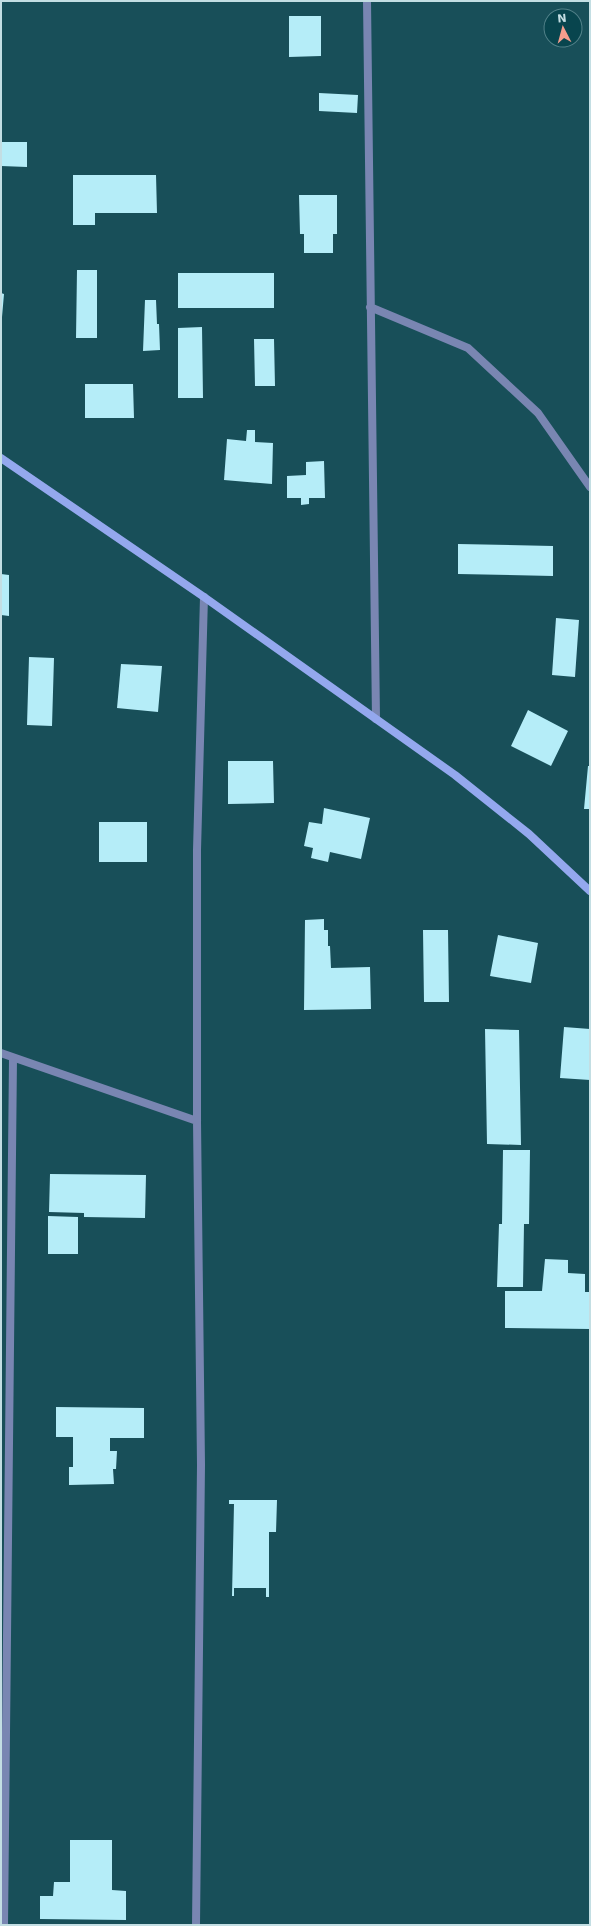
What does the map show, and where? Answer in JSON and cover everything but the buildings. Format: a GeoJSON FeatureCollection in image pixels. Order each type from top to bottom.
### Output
{"type":"FeatureCollection","features":[{"type":"Feature","properties":{"kind":"street"},"geometry":{"type":"LineString","coordinates":[[367,1],[376,719]]}},
{"type":"Feature","properties":{"kind":"street"},"geometry":{"type":"LineString","coordinates":[[370,307],[468,348],[538,413],[590,486]]}},
{"type":"Feature","properties":{"kind":"street"},"geometry":{"type":"LineString","coordinates":[[1,458],[204,597],[462,780],[529,834],[590,891]]}},
{"type":"Feature","properties":{"kind":"street"},"geometry":{"type":"LineString","coordinates":[[196,1925],[201,1465],[197,1121],[197,850],[204,597]]}},
{"type":"Feature","properties":{"kind":"street"},"geometry":{"type":"LineString","coordinates":[[1,1053],[197,1121]]}},
{"type":"Feature","properties":{"kind":"street"},"geometry":{"type":"LineString","coordinates":[[4,1925],[13,1058]]}}]}
